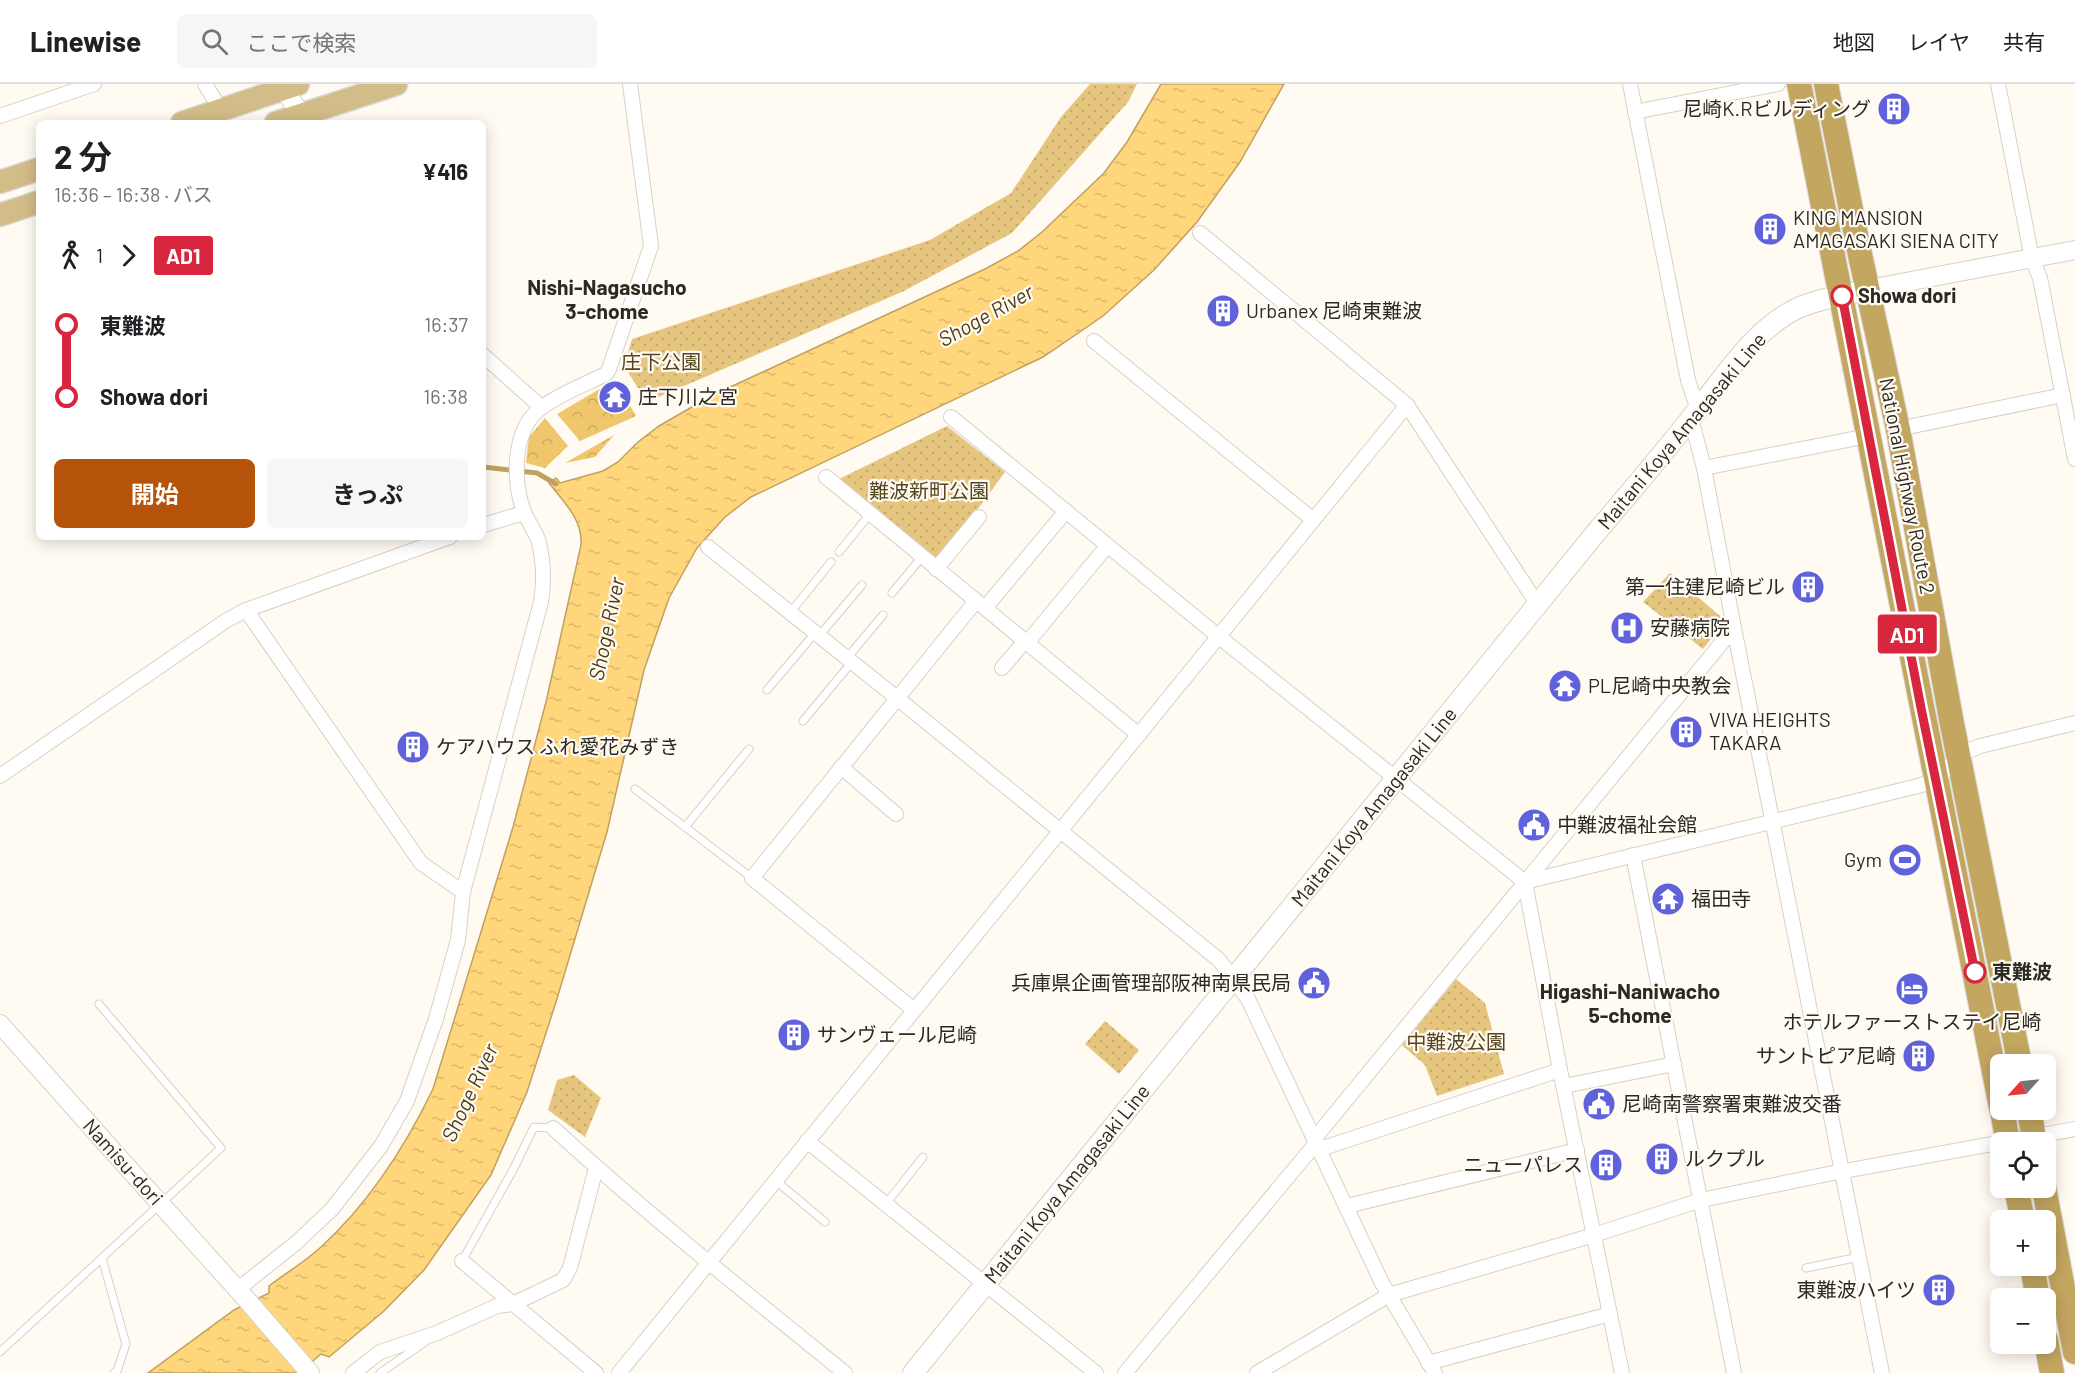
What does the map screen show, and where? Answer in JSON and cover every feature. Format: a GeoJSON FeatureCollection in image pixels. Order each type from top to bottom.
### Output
{"type":"FeatureCollection","features":[{"type":"Feature","properties":{"kind":"highway","name":"National Highway Route 2"},"geometry":{"type":"LineString","coordinates":[[1799,84],[1990,1054]]}},
{"type":"Feature","properties":{"kind":"highway","name":"National Highway Route 2"},"geometry":{"type":"LineString","coordinates":[[1826,84],[1898,429],[2018,1054]]}},
{"type":"Feature","properties":{"kind":"highway"},"geometry":{"type":"LineString","coordinates":[[2046,1198],[2070,1303],[2075,1352]]}},
{"type":"Feature","properties":{"kind":"highway"},"geometry":{"type":"LineString","coordinates":[[2049,1354],[2052,1373]]}},
{"type":"Feature","properties":{"kind":"main road"},"geometry":{"type":"LineString","coordinates":[[305,118],[396,84]]}},
{"type":"Feature","properties":{"kind":"main road"},"geometry":{"type":"LineString","coordinates":[[191,120],[287,85]]}},
{"type":"Feature","properties":{"kind":"main road"},"geometry":{"type":"LineString","coordinates":[[0,182],[36,170]]}},
{"type":"Feature","properties":{"kind":"main road"},"geometry":{"type":"LineString","coordinates":[[0,216],[36,203]]}},
{"type":"Feature","properties":{"kind":"main road","name":"Maitani Koya Amagasaki Line"},"geometry":{"type":"LineString","coordinates":[[913,1373],[1594,535],[1695,414],[1742,353],[1776,322],[1797,309],[1810,303],[1869,289]]}},
{"type":"Feature","properties":{"kind":"street"},"geometry":{"type":"LineString","coordinates":[[0,116],[94,84]]}},
{"type":"Feature","properties":{"kind":"street"},"geometry":{"type":"LineString","coordinates":[[205,84],[221,110]]}},
{"type":"Feature","properties":{"kind":"street"},"geometry":{"type":"LineString","coordinates":[[243,1294],[332,1209],[381,1146],[407,1101],[436,1019],[458,940],[463,892],[541,602],[545,572],[539,541],[524,513],[516,477],[517,455],[528,420],[541,407],[606,374],[651,246],[630,84]]}},
{"type":"Feature","properties":{"kind":"street"},"geometry":{"type":"LineString","coordinates":[[1630,84],[1695,414],[1734,628],[1882,1373]]}},
{"type":"Feature","properties":{"kind":"street"},"geometry":{"type":"LineString","coordinates":[[1635,112],[1778,84]]}},
{"type":"Feature","properties":{"kind":"street"},"geometry":{"type":"LineString","coordinates":[[1998,84],[2032,259],[2040,278],[2075,459]]}},
{"type":"Feature","properties":{"kind":"street"},"geometry":{"type":"LineString","coordinates":[[287,85],[305,118]]}},
{"type":"Feature","properties":{"kind":"street"},"geometry":{"type":"LineString","coordinates":[[1200,233],[1407,405],[1538,605]]}},
{"type":"Feature","properties":{"kind":"street"},"geometry":{"type":"LineString","coordinates":[[1869,289],[2075,250]]}},
{"type":"Feature","properties":{"kind":"street"},"geometry":{"type":"LineString","coordinates":[[1094,341],[1312,519]]}},
{"type":"Feature","properties":{"kind":"street"},"geometry":{"type":"LineString","coordinates":[[486,358],[541,407]]}},
{"type":"Feature","properties":{"kind":"street"},"geometry":{"type":"LineString","coordinates":[[1898,429],[2063,395]]}},
{"type":"Feature","properties":{"kind":"street"},"geometry":{"type":"LineString","coordinates":[[619,1373],[1407,405]]}},
{"type":"Feature","properties":{"kind":"street"},"geometry":{"type":"LineString","coordinates":[[951,417],[1218,636],[1525,882],[1563,1086],[1622,1373]]}},
{"type":"Feature","properties":{"kind":"street"},"geometry":{"type":"LineString","coordinates":[[1704,468],[1868,436]]}},
{"type":"Feature","properties":{"kind":"street"},"geometry":{"type":"LineString","coordinates":[[826,477],[1139,735]]}},
{"type":"Feature","properties":{"kind":"street"},"geometry":{"type":"LineString","coordinates":[[914,1010],[752,878],[897,698],[1066,511]]}},
{"type":"Feature","properties":{"kind":"street"},"geometry":{"type":"LineString","coordinates":[[486,524],[524,513]]}},
{"type":"Feature","properties":{"kind":"street"},"geometry":{"type":"LineString","coordinates":[[936,569],[979,517]]}},
{"type":"Feature","properties":{"kind":"street"},"geometry":{"type":"LineString","coordinates":[[0,776],[227,620],[246,610],[442,540]]}},
{"type":"Feature","properties":{"kind":"street"},"geometry":{"type":"LineString","coordinates":[[1002,668],[1107,546]]}},
{"type":"Feature","properties":{"kind":"street"},"geometry":{"type":"LineString","coordinates":[[708,547],[1219,960],[1248,999],[1389,1295],[1432,1368],[1610,1314]]}},
{"type":"Feature","properties":{"kind":"street"},"geometry":{"type":"LineString","coordinates":[[246,610],[422,863],[463,892]]}},
{"type":"Feature","properties":{"kind":"street"},"geometry":{"type":"LineString","coordinates":[[1125,1373],[1317,1143],[1525,882],[1734,628]]}},
{"type":"Feature","properties":{"kind":"street"},"geometry":{"type":"LineString","coordinates":[[1525,882],[1918,786],[1937,780],[1959,755],[1980,746],[2075,723]]}},
{"type":"Feature","properties":{"kind":"street"},"geometry":{"type":"LineString","coordinates":[[841,767],[896,814]]}},
{"type":"Feature","properties":{"kind":"street"},"geometry":{"type":"LineString","coordinates":[[1633,855],[1734,1373]]}},
{"type":"Feature","properties":{"kind":"street","name":"Namisu-dori"},"geometry":{"type":"LineString","coordinates":[[0,1024],[243,1294],[309,1372]]}},
{"type":"Feature","properties":{"kind":"street"},"geometry":{"type":"LineString","coordinates":[[1563,1086],[1674,1064]]}},
{"type":"Feature","properties":{"kind":"street"},"geometry":{"type":"LineString","coordinates":[[1317,1143],[1560,1070]]}},
{"type":"Feature","properties":{"kind":"street"},"geometry":{"type":"LineString","coordinates":[[553,1128],[596,1168],[708,1262],[845,1373]]}},
{"type":"Feature","properties":{"kind":"street"},"geometry":{"type":"LineString","coordinates":[[2056,1134],[2075,1129]]}},
{"type":"Feature","properties":{"kind":"street"},"geometry":{"type":"LineString","coordinates":[[807,1141],[1096,1373]]}},
{"type":"Feature","properties":{"kind":"street"},"geometry":{"type":"LineString","coordinates":[[1257,1373],[1277,1368],[1389,1295],[1594,1235],[1701,1200],[1990,1145]]}},
{"type":"Feature","properties":{"kind":"street"},"geometry":{"type":"LineString","coordinates":[[1347,1206],[1577,1150]]}},
{"type":"Feature","properties":{"kind":"street"},"geometry":{"type":"LineString","coordinates":[[353,1373],[380,1352],[437,1333],[497,1306],[513,1304],[563,1280],[570,1268],[596,1168]]}},
{"type":"Feature","properties":{"kind":"street"},"geometry":{"type":"LineString","coordinates":[[462,1261],[596,1373]]}},
{"type":"Feature","properties":{"kind":"lane"},"geometry":{"type":"LineString","coordinates":[[839,552],[870,514]]}},
{"type":"Feature","properties":{"kind":"lane"},"geometry":{"type":"LineString","coordinates":[[892,593],[922,557]]}},
{"type":"Feature","properties":{"kind":"lane"},"geometry":{"type":"LineString","coordinates":[[790,613],[831,562]]}},
{"type":"Feature","properties":{"kind":"lane"},"geometry":{"type":"LineString","coordinates":[[767,690],[862,585]]}},
{"type":"Feature","properties":{"kind":"lane"},"geometry":{"type":"LineString","coordinates":[[803,721],[883,615]]}},
{"type":"Feature","properties":{"kind":"lane"},"geometry":{"type":"LineString","coordinates":[[685,827],[749,749]]}},
{"type":"Feature","properties":{"kind":"lane"},"geometry":{"type":"LineString","coordinates":[[635,789],[752,878]]}},
{"type":"Feature","properties":{"kind":"lane"},"geometry":{"type":"LineString","coordinates":[[0,1352],[221,1148],[99,1004]]}},
{"type":"Feature","properties":{"kind":"lane"},"geometry":{"type":"LineString","coordinates":[[462,1261],[513,1170],[534,1127],[553,1128]]}},
{"type":"Feature","properties":{"kind":"lane"},"geometry":{"type":"LineString","coordinates":[[885,1204],[923,1157]]}},
{"type":"Feature","properties":{"kind":"lane"},"geometry":{"type":"LineString","coordinates":[[775,1180],[825,1222]]}},
{"type":"Feature","properties":{"kind":"lane"},"geometry":{"type":"LineString","coordinates":[[1806,1268],[1859,1257]]}},
{"type":"Feature","properties":{"kind":"lane"},"geometry":{"type":"LineString","coordinates":[[102,1258],[126,1344],[117,1371],[114,1373]]}},
{"type":"Feature","properties":{"kind":"lane"},"geometry":{"type":"LineString","coordinates":[[380,1373],[437,1333]]}},
{"type":"Feature","properties":{"kind":"green space","name":"庄下公園"},"geometry":{"type":"Polygon","coordinates":[[[1090,84],[1137,84],[1128,102],[1012,233],[904,291],[647,402],[624,366],[632,339],[930,240],[1011,193],[1061,117],[1090,84]]]}},
{"type":"Feature","properties":{"kind":"green space"},"geometry":{"type":"Polygon","coordinates":[[[615,380],[636,416],[580,441],[557,414],[615,380]]]}},
{"type":"Feature","properties":{"kind":"green space"},"geometry":{"type":"Polygon","coordinates":[[[545,418],[568,446],[545,468],[526,463],[529,437],[545,418]]]}},
{"type":"Feature","properties":{"kind":"green space","name":"難波新町公園"},"geometry":{"type":"Polygon","coordinates":[[[947,426],[1005,472],[938,563],[835,481],[947,426]]]}},
{"type":"Feature","properties":{"kind":"green space"},"geometry":{"type":"Polygon","coordinates":[[[614,435],[595,457],[565,463],[614,435]]]}},
{"type":"Feature","properties":{"kind":"green space"},"geometry":{"type":"Polygon","coordinates":[[[1670,573],[1720,616],[1721,626],[1703,649],[1643,602],[1670,573]]]}},
{"type":"Feature","properties":{"kind":"green space","name":"中難波公園"},"geometry":{"type":"Polygon","coordinates":[[[1456,979],[1485,1003],[1504,1074],[1437,1096],[1425,1065],[1402,1045],[1456,979]]]}},
{"type":"Feature","properties":{"kind":"green space"},"geometry":{"type":"Polygon","coordinates":[[[1105,1021],[1139,1050],[1119,1074],[1085,1044],[1105,1021]]]}},
{"type":"Feature","properties":{"kind":"green space"},"geometry":{"type":"Polygon","coordinates":[[[574,1075],[601,1098],[585,1137],[548,1110],[557,1080],[574,1075]]]}},
{"type":"Feature","properties":{"kind":"water","name":"Shoge River"},"geometry":{"type":"Polygon","coordinates":[[[1161,84],[1284,84],[1240,162],[1197,222],[1154,270],[1103,316],[1043,357],[751,497],[725,517],[697,548],[669,598],[644,670],[607,832],[527,1092],[491,1175],[424,1270],[384,1311],[329,1357],[321,1354],[299,1373],[148,1373],[234,1310],[269,1293],[269,1286],[315,1252],[338,1230],[370,1193],[398,1153],[433,1089],[513,827],[546,702],[581,545],[576,519],[549,483],[556,478],[560,483],[603,471],[618,462],[638,442],[659,426],[711,396],[985,269],[1018,251],[1042,232],[1104,173],[1127,142],[1161,84]]]}},
{"type":"Feature","properties":{"kind":"waterway"},"geometry":{"type":"LineString","coordinates":[[486,467],[537,473],[556,484]]}},
{"type":"Feature","properties":{"kind":"bus line","name":"AD1"},"geometry":{"type":"LineString","coordinates":[[1842,296],[1925,729],[1975,972]]}},
{"type":"Feature","properties":{"kind":"place","name":"尼崎K.Rビルディング"},"geometry":{"type":"Point","coordinates":[1894,109]}},
{"type":"Feature","properties":{"kind":"place","name":"KING MANSION AMAGASAKI SIENA CITY"},"geometry":{"type":"Point","coordinates":[1770,229]}},
{"type":"Feature","properties":{"kind":"place","name":"Showa dori"},"geometry":{"type":"Point","coordinates":[1842,296]}},
{"type":"Feature","properties":{"kind":"place","name":"Urbanex 尼崎東難波"},"geometry":{"type":"Point","coordinates":[1223,311]}},
{"type":"Feature","properties":{"kind":"place","name":"庄下川之宮"},"geometry":{"type":"Point","coordinates":[615,397]}},
{"type":"Feature","properties":{"kind":"place","name":"第一住建尼崎ビル"},"geometry":{"type":"Point","coordinates":[1808,587]}},
{"type":"Feature","properties":{"kind":"place","name":"安藤病院"},"geometry":{"type":"Point","coordinates":[1627,628]}},
{"type":"Feature","properties":{"kind":"place","name":"PL尼崎中央教会"},"geometry":{"type":"Point","coordinates":[1565,686]}},
{"type":"Feature","properties":{"kind":"place","name":"VIVA HEIGHTS TAKARA"},"geometry":{"type":"Point","coordinates":[1686,732]}},
{"type":"Feature","properties":{"kind":"place","name":"ケアハウス ふれ愛花みずき"},"geometry":{"type":"Point","coordinates":[413,747]}},
{"type":"Feature","properties":{"kind":"place","name":"中難波福祉会館"},"geometry":{"type":"Point","coordinates":[1534,825]}},
{"type":"Feature","properties":{"kind":"place","name":"Gym"},"geometry":{"type":"Point","coordinates":[1905,860]}},
{"type":"Feature","properties":{"kind":"place","name":"福田寺"},"geometry":{"type":"Point","coordinates":[1668,899]}},
{"type":"Feature","properties":{"kind":"place","name":"東難波"},"geometry":{"type":"Point","coordinates":[1975,972]}},
{"type":"Feature","properties":{"kind":"place","name":"兵庫県企画管理部阪神南県民局"},"geometry":{"type":"Point","coordinates":[1314,983]}},
{"type":"Feature","properties":{"kind":"place","name":"ホテルファーストステイ尼崎"},"geometry":{"type":"Point","coordinates":[1912,989]}},
{"type":"Feature","properties":{"kind":"place","name":"サンヴェール尼崎"},"geometry":{"type":"Point","coordinates":[794,1035]}},
{"type":"Feature","properties":{"kind":"place","name":"サントピア尼崎"},"geometry":{"type":"Point","coordinates":[1919,1056]}},
{"type":"Feature","properties":{"kind":"place","name":"尼崎南警察署東難波交番"},"geometry":{"type":"Point","coordinates":[1599,1104]}},
{"type":"Feature","properties":{"kind":"place","name":"ルクプル"},"geometry":{"type":"Point","coordinates":[1662,1159]}},
{"type":"Feature","properties":{"kind":"place","name":"ニューパレス"},"geometry":{"type":"Point","coordinates":[1606,1165]}},
{"type":"Feature","properties":{"kind":"place","name":"東難波ハイツ"},"geometry":{"type":"Point","coordinates":[1939,1290]}},
{"type":"Feature","properties":{"kind":"district","name":"Nishi-Nagasucho 3-chome"},"geometry":{"type":"Point","coordinates":[607,300]}},
{"type":"Feature","properties":{"kind":"district","name":"Higashi-Naniwacho 5-chome"},"geometry":{"type":"Point","coordinates":[1630,1004]}}]}
